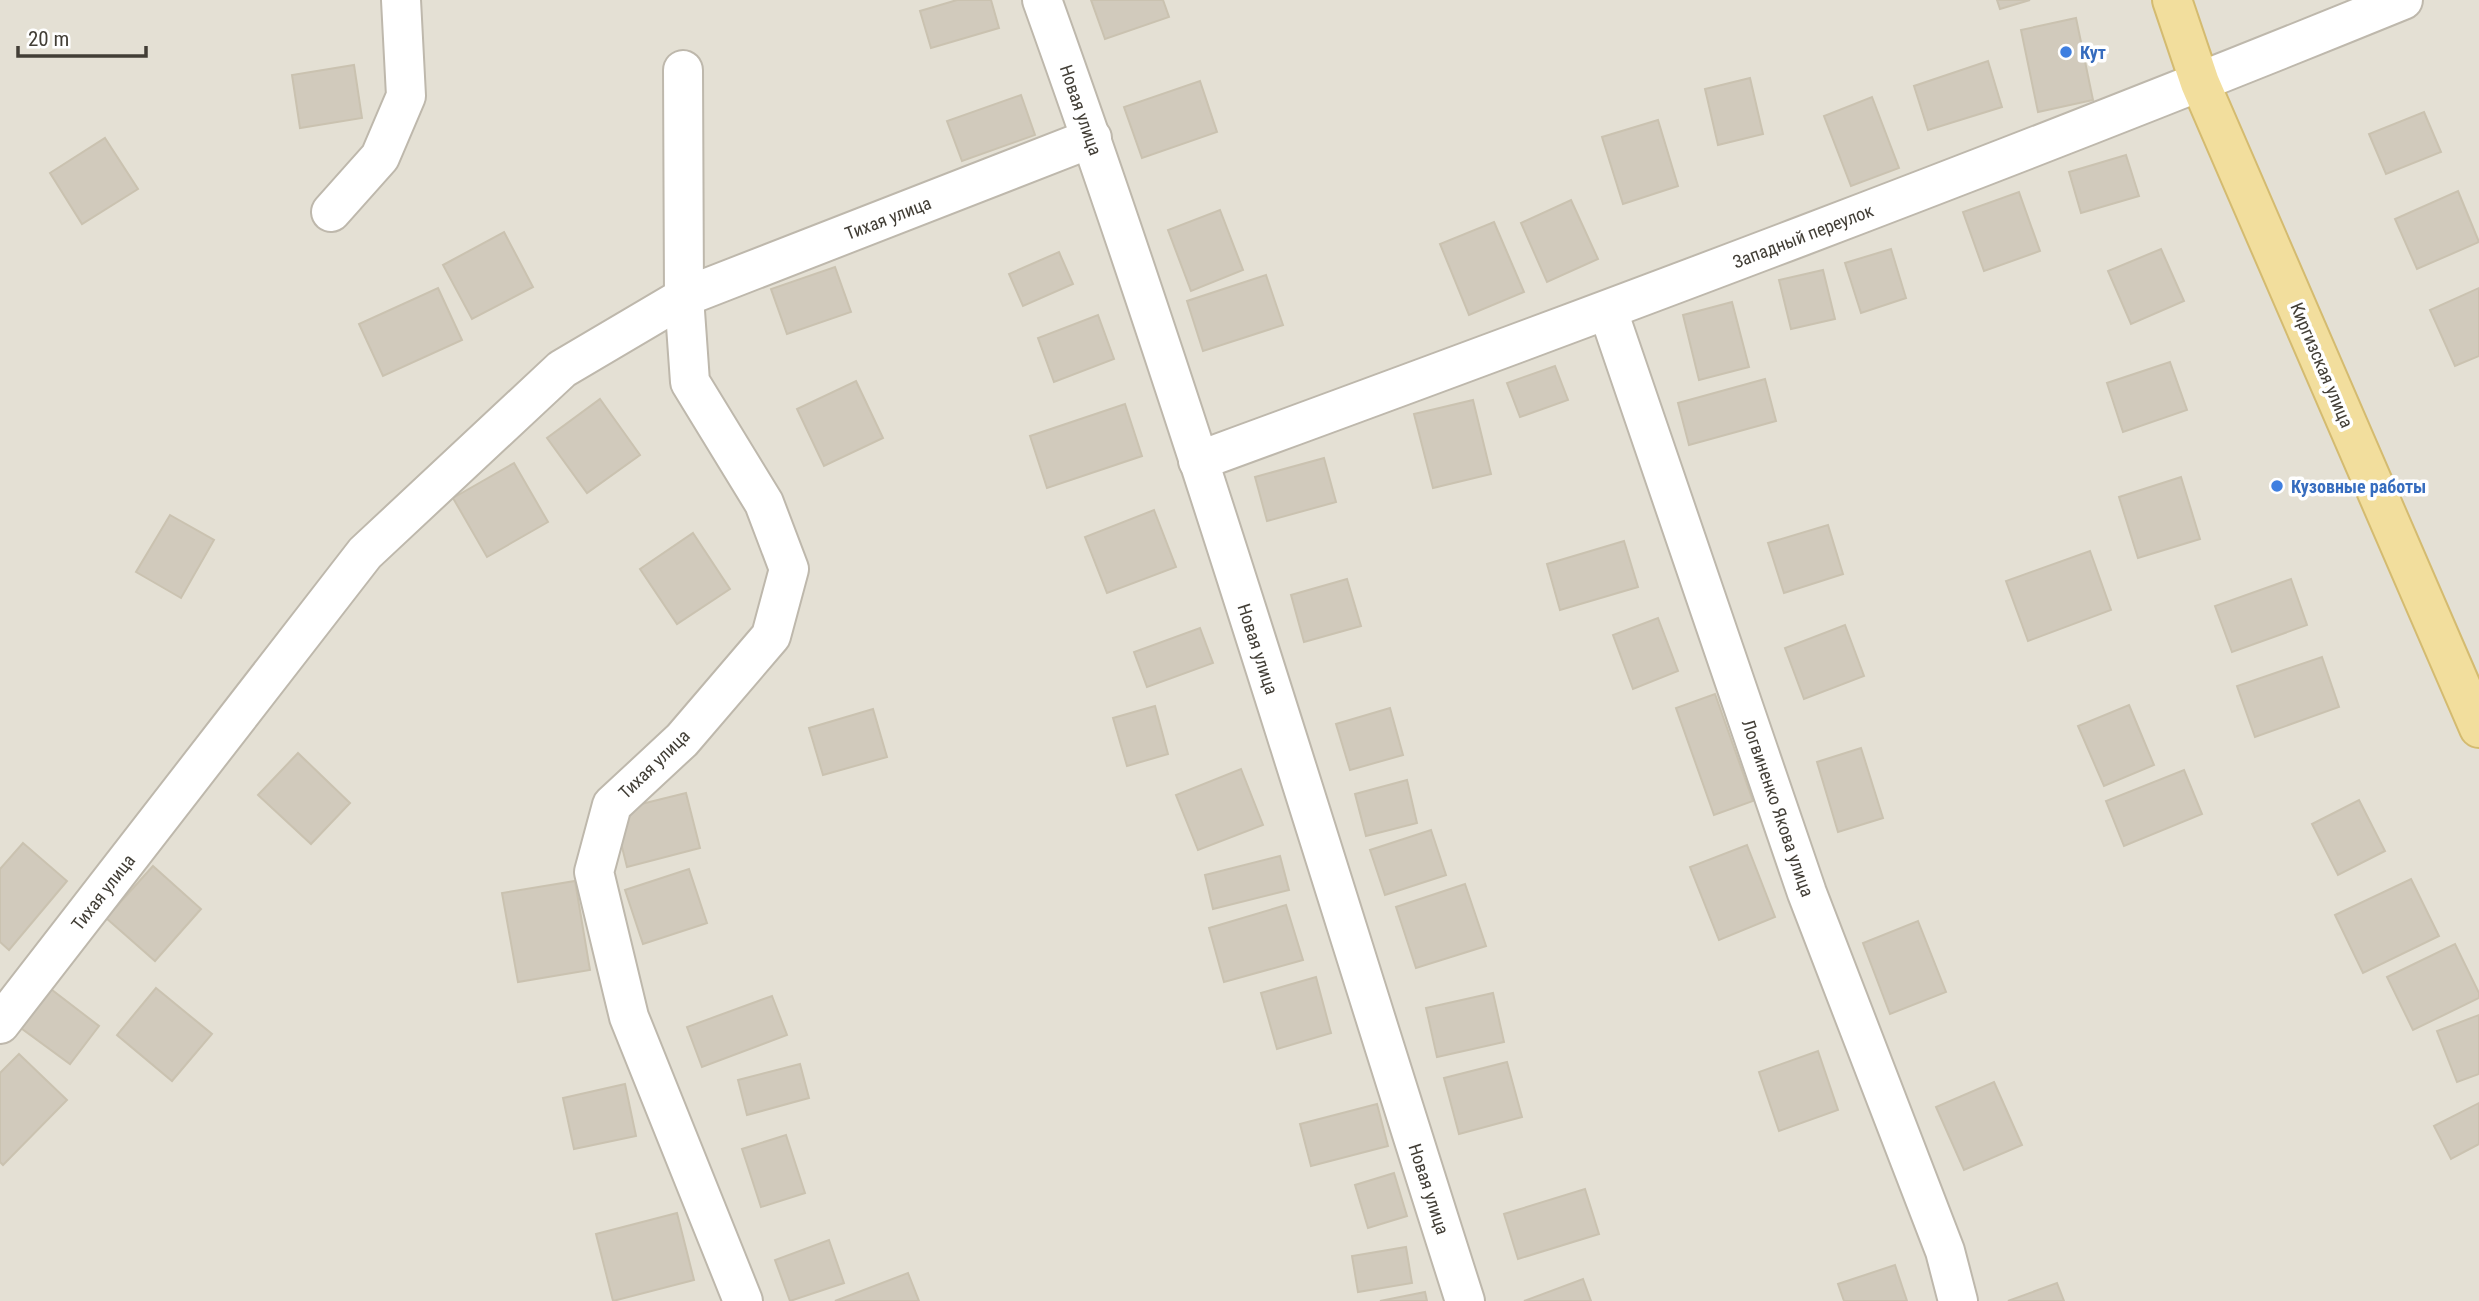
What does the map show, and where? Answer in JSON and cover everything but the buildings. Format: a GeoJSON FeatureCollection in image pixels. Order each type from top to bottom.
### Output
{"type":"FeatureCollection","features":[{"type":"Feature","properties":{"kind":"main road","name":"Киргизская улица"},"geometry":{"type":"LineString","coordinates":[[2172,0],[2200,83],[2479,728]]}},
{"type":"Feature","properties":{"kind":"street"},"geometry":{"type":"LineString","coordinates":[[331,212],[380,157],[406,96],[401,0]]}},
{"type":"Feature","properties":{"kind":"street","name":"Новая улица"},"geometry":{"type":"LineString","coordinates":[[1042,0],[1091,138],[1198,461],[1465,1301]]}},
{"type":"Feature","properties":{"kind":"street","name":"Западный переулок"},"geometry":{"type":"LineString","coordinates":[[1198,461],[1608,311],[2200,83],[2403,0]]}},
{"type":"Feature","properties":{"kind":"street","name":"Тихая улица"},"geometry":{"type":"LineString","coordinates":[[682,70],[684,297],[690,382],[764,503],[789,569],[771,636],[682,740],[612,804],[594,872],[629,1017],[743,1301]]}},
{"type":"Feature","properties":{"kind":"street","name":"Тихая улица"},"geometry":{"type":"LineString","coordinates":[[0,1024],[365,553],[562,369],[684,297],[1091,138]]}},
{"type":"Feature","properties":{"kind":"street","name":"Логвиненко Якова улица"},"geometry":{"type":"LineString","coordinates":[[1608,311],[1807,892],[1945,1251],[1958,1301]]}},
{"type":"Feature","properties":{"kind":"shaded area"},"geometry":{"type":"Polygon","coordinates":[[[0,0],[2479,0],[2479,1301],[0,1301],[0,0]]]}},
{"type":"Feature","properties":{"kind":"place","name":"Кут"},"geometry":{"type":"Point","coordinates":[2066,52]}},
{"type":"Feature","properties":{"kind":"place","name":"Кузовные работы"},"geometry":{"type":"Point","coordinates":[2277,486]}}]}
